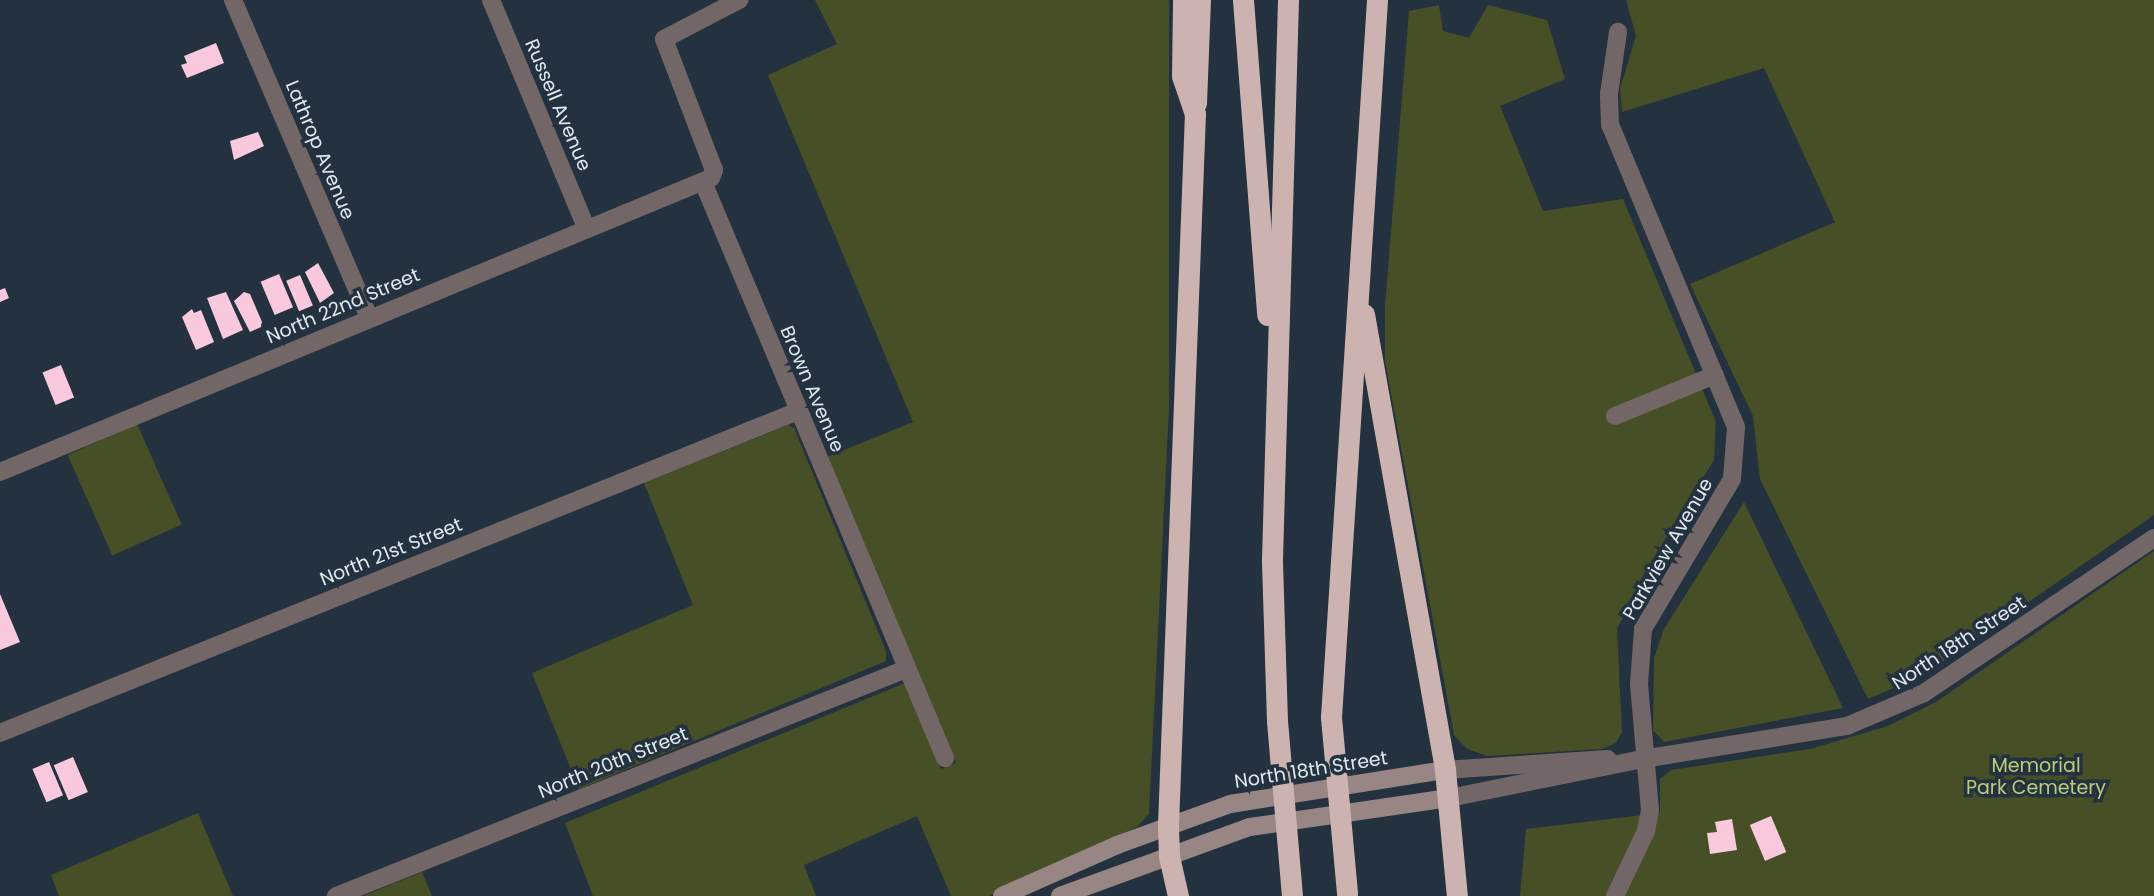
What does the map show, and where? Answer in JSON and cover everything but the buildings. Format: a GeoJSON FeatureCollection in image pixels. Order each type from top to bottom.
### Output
{"type":"FeatureCollection","features":[{"type":"Feature","properties":{"kind":"highway"},"geometry":{"type":"LineString","coordinates":[[1183,0],[1182,76],[1195,114]]}},
{"type":"Feature","properties":{"kind":"highway"},"geometry":{"type":"LineString","coordinates":[[1178,896],[1169,856],[1168,825],[1200,0]]}},
{"type":"Feature","properties":{"kind":"highway"},"geometry":{"type":"LineString","coordinates":[[1243,0],[1276,428]]}},
{"type":"Feature","properties":{"kind":"highway"},"geometry":{"type":"LineString","coordinates":[[1288,0],[1272,559],[1277,721],[1292,896]]}},
{"type":"Feature","properties":{"kind":"highway"},"geometry":{"type":"LineString","coordinates":[[1347,895],[1331,717],[1377,0]]}},
{"type":"Feature","properties":{"kind":"highway"},"geometry":{"type":"LineString","coordinates":[[1358,281],[1445,770],[1457,896]]}},
{"type":"Feature","properties":{"kind":"main road","name":"North 18th Street"},"geometry":{"type":"LineString","coordinates":[[1002,896],[1168,825],[1230,804],[1445,770]]}},
{"type":"Feature","properties":{"kind":"main road","name":"North 18th Street"},"geometry":{"type":"LineString","coordinates":[[1060,896],[1250,827],[1449,798]]}},
{"type":"Feature","properties":{"kind":"street","name":"Lathrop Avenue"},"geometry":{"type":"LineString","coordinates":[[233,0],[369,317]]}},
{"type":"Feature","properties":{"kind":"street","name":"Russell Avenue"},"geometry":{"type":"LineString","coordinates":[[491,0],[586,227]]}},
{"type":"Feature","properties":{"kind":"street"},"geometry":{"type":"LineString","coordinates":[[703,182],[711,178],[714,170],[664,39],[739,0]]}},
{"type":"Feature","properties":{"kind":"street","name":"Parkview Avenue"},"geometry":{"type":"LineString","coordinates":[[1615,896],[1646,831],[1650,810],[1643,759],[1639,684],[1643,629],[1732,480],[1736,427],[1610,125],[1608,94],[1618,32]]}},
{"type":"Feature","properties":{"kind":"street","name":"North 22nd Street"},"geometry":{"type":"LineString","coordinates":[[0,472],[586,227],[703,182]]}},
{"type":"Feature","properties":{"kind":"street","name":"Brown Avenue"},"geometry":{"type":"LineString","coordinates":[[703,182],[944,758]]}},
{"type":"Feature","properties":{"kind":"street"},"geometry":{"type":"LineString","coordinates":[[1615,416],[1715,375]]}},
{"type":"Feature","properties":{"kind":"street","name":"North 21st Street"},"geometry":{"type":"LineString","coordinates":[[0,733],[799,411]]}},
{"type":"Feature","properties":{"kind":"street","name":"North 18th Street"},"geometry":{"type":"LineString","coordinates":[[1449,798],[1643,759],[1847,726],[1896,708],[1924,693],[2154,538]]}},
{"type":"Feature","properties":{"kind":"street","name":"North 20th Street"},"geometry":{"type":"LineString","coordinates":[[336,896],[906,669]]}},
{"type":"Feature","properties":{"kind":"street","name":"North 18th Street"},"geometry":{"type":"LineString","coordinates":[[1445,770],[1540,760],[1643,759]]}},
{"type":"Feature","properties":{"kind":"green space"},"geometry":{"type":"Polygon","coordinates":[[[815,0],[1169,0],[1169,408],[1149,814],[1137,827],[989,896],[951,896],[917,816],[804,865],[816,896],[593,896],[565,823],[905,683],[941,769],[956,763],[827,457],[913,422],[768,75],[837,44],[815,0]]]}},
{"type":"Feature","properties":{"kind":"green space"},"geometry":{"type":"Polygon","coordinates":[[[1626,0],[2154,0],[2154,515],[1922,676],[1868,699],[1760,479],[1753,416],[1690,284],[1835,222],[1764,68],[1622,112],[1620,89],[1636,36],[1626,0]]]}},
{"type":"Feature","properties":{"kind":"green space"},"geometry":{"type":"Polygon","coordinates":[[[1439,5],[1443,31],[1469,38],[1488,5],[1547,20],[1565,79],[1500,106],[1543,211],[1623,199],[1716,422],[1714,460],[1644,574],[1617,629],[1622,732],[1616,743],[1602,749],[1487,756],[1467,749],[1454,735],[1385,361],[1385,306],[1409,11],[1439,5]]]}},
{"type":"Feature","properties":{"kind":"green space"},"geometry":{"type":"Polygon","coordinates":[[[137,424],[182,524],[112,555],[68,455],[137,424]]]}},
{"type":"Feature","properties":{"kind":"green space"},"geometry":{"type":"Polygon","coordinates":[[[788,425],[794,428],[886,651],[886,661],[579,789],[532,673],[693,605],[644,483],[788,425]]]}},
{"type":"Feature","properties":{"kind":"green space"},"geometry":{"type":"Polygon","coordinates":[[[1744,502],[1843,708],[1664,742],[1653,730],[1654,658],[1664,629],[1744,502]]]}},
{"type":"Feature","properties":{"kind":"green space","name":"Memorial Park Cemetery"},"geometry":{"type":"Polygon","coordinates":[[[2154,551],[2154,896],[1520,896],[1526,829],[1660,813],[1660,779],[1671,770],[1810,749],[1888,726],[1936,702],[2154,551]]]}},
{"type":"Feature","properties":{"kind":"green space"},"geometry":{"type":"Polygon","coordinates":[[[198,813],[233,896],[59,896],[51,875],[198,813]]]}},
{"type":"Feature","properties":{"kind":"green space"},"geometry":{"type":"Polygon","coordinates":[[[422,872],[432,896],[363,896],[422,872]]]}}]}
